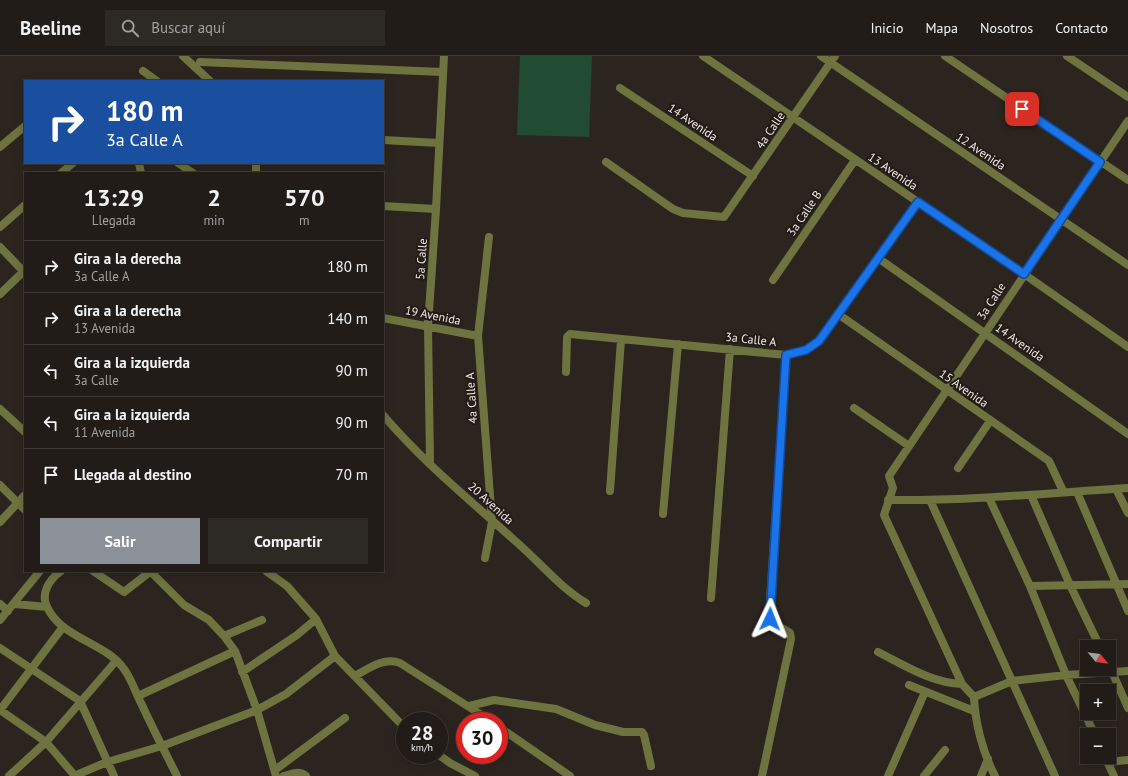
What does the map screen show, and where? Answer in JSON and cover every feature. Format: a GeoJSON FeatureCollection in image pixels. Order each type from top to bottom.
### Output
{"type":"FeatureCollection","features":[{"type":"Feature","properties":{"kind":"street"},"geometry":{"type":"LineString","coordinates":[[183,56],[209,80]]}},
{"type":"Feature","properties":{"kind":"street","name":"5a Calle"},"geometry":{"type":"LineString","coordinates":[[430,463],[428,326],[444,56]]}},
{"type":"Feature","properties":{"kind":"street","name":"13 Avenida"},"geometry":{"type":"LineString","coordinates":[[703,56],[1024,274],[1128,347]]}},
{"type":"Feature","properties":{"kind":"street","name":"12 Avenida"},"geometry":{"type":"LineString","coordinates":[[821,56],[832,59],[1128,265]]}},
{"type":"Feature","properties":{"kind":"street"},"geometry":{"type":"LineString","coordinates":[[945,56],[1128,180]]}},
{"type":"Feature","properties":{"kind":"street"},"geometry":{"type":"LineString","coordinates":[[1067,56],[1128,97]]}},
{"type":"Feature","properties":{"kind":"street","name":"4a Calle"},"geometry":{"type":"LineString","coordinates":[[606,162],[673,209],[683,213],[724,217],[832,59]]}},
{"type":"Feature","properties":{"kind":"street"},"geometry":{"type":"LineString","coordinates":[[200,62],[443,72]]}},
{"type":"Feature","properties":{"kind":"street"},"geometry":{"type":"LineString","coordinates":[[143,71],[156,80]]}},
{"type":"Feature","properties":{"kind":"street","name":"14 Avenida"},"geometry":{"type":"LineString","coordinates":[[620,88],[753,176]]}},
{"type":"Feature","properties":{"kind":"street","name":"3a Calle"},"geometry":{"type":"LineString","coordinates":[[888,500],[893,488],[889,476],[1128,121]]}},
{"type":"Feature","properties":{"kind":"street"},"geometry":{"type":"LineString","coordinates":[[0,147],[24,127]]}},
{"type":"Feature","properties":{"kind":"street"},"geometry":{"type":"LineString","coordinates":[[384,140],[439,143]]}},
{"type":"Feature","properties":{"kind":"street","name":"3a Calle B"},"geometry":{"type":"LineString","coordinates":[[773,280],[856,160]]}},
{"type":"Feature","properties":{"kind":"street"},"geometry":{"type":"LineString","coordinates":[[62,172],[72,164]]}},
{"type":"Feature","properties":{"kind":"street"},"geometry":{"type":"LineString","coordinates":[[180,164],[192,172]]}},
{"type":"Feature","properties":{"kind":"street","name":"3a Calle A"},"geometry":{"type":"LineString","coordinates":[[566,372],[567,337],[570,334],[786,355],[806,350],[819,341],[918,202]]}},
{"type":"Feature","properties":{"kind":"street"},"geometry":{"type":"LineString","coordinates":[[0,228],[24,206]]}},
{"type":"Feature","properties":{"kind":"street"},"geometry":{"type":"LineString","coordinates":[[384,206],[436,209]]}},
{"type":"Feature","properties":{"kind":"street","name":"4a Calle A"},"geometry":{"type":"LineString","coordinates":[[485,558],[492,522],[478,336],[489,237]]}},
{"type":"Feature","properties":{"kind":"street"},"geometry":{"type":"LineString","coordinates":[[0,247],[24,272],[0,294]]}},
{"type":"Feature","properties":{"kind":"street","name":"14 Avenida"},"geometry":{"type":"LineString","coordinates":[[878,258],[1128,434]]}},
{"type":"Feature","properties":{"kind":"street","name":"15 Avenida"},"geometry":{"type":"LineString","coordinates":[[838,314],[1049,462],[1063,491]]}},
{"type":"Feature","properties":{"kind":"street","name":"19 Avenida"},"geometry":{"type":"LineString","coordinates":[[384,318],[478,336]]}},
{"type":"Feature","properties":{"kind":"street"},"geometry":{"type":"LineString","coordinates":[[610,491],[621,340]]}},
{"type":"Feature","properties":{"kind":"street"},"geometry":{"type":"LineString","coordinates":[[663,514],[678,344]]}},
{"type":"Feature","properties":{"kind":"street"},"geometry":{"type":"LineString","coordinates":[[711,598],[730,349]]}},
{"type":"Feature","properties":{"kind":"street"},"geometry":{"type":"LineString","coordinates":[[762,776],[791,639],[790,633],[772,622],[769,616],[786,355]]}},
{"type":"Feature","properties":{"kind":"street"},"geometry":{"type":"LineString","coordinates":[[854,408],[909,446]]}},
{"type":"Feature","properties":{"kind":"street"},"geometry":{"type":"LineString","coordinates":[[0,409],[24,431]]}},
{"type":"Feature","properties":{"kind":"street","name":"20 Avenida"},"geometry":{"type":"LineString","coordinates":[[384,416],[400,436],[492,522],[513,539],[571,594],[586,603]]}},
{"type":"Feature","properties":{"kind":"street"},"geometry":{"type":"LineString","coordinates":[[958,468],[990,421]]}},
{"type":"Feature","properties":{"kind":"street"},"geometry":{"type":"LineString","coordinates":[[0,485],[24,509]]}},
{"type":"Feature","properties":{"kind":"street"},"geometry":{"type":"LineString","coordinates":[[995,776],[988,760],[974,711],[974,696],[962,684],[884,515],[888,500],[989,498],[1063,491],[1077,492],[1128,488]]}},
{"type":"Feature","properties":{"kind":"street"},"geometry":{"type":"LineString","coordinates":[[1116,489],[1128,514]]}},
{"type":"Feature","properties":{"kind":"street"},"geometry":{"type":"LineString","coordinates":[[1077,492],[1128,612]]}},
{"type":"Feature","properties":{"kind":"street"},"geometry":{"type":"LineString","coordinates":[[1031,495],[1070,586],[1097,640]]}},
{"type":"Feature","properties":{"kind":"street"},"geometry":{"type":"LineString","coordinates":[[0,522],[24,496]]}},
{"type":"Feature","properties":{"kind":"street"},"geometry":{"type":"LineString","coordinates":[[989,498],[1030,586],[1066,675],[1092,728]]}},
{"type":"Feature","properties":{"kind":"street"},"geometry":{"type":"LineString","coordinates":[[930,500],[1055,776]]}},
{"type":"Feature","properties":{"kind":"street"},"geometry":{"type":"LineString","coordinates":[[0,620],[15,604],[39,572]]}},
{"type":"Feature","properties":{"kind":"street"},"geometry":{"type":"LineString","coordinates":[[60,572],[53,577],[46,589],[45,599],[47,607],[63,627],[105,652],[124,669],[176,776]]}},
{"type":"Feature","properties":{"kind":"street"},"geometry":{"type":"LineString","coordinates":[[94,572],[124,592],[150,572]]}},
{"type":"Feature","properties":{"kind":"street"},"geometry":{"type":"LineString","coordinates":[[152,572],[184,606],[209,620],[224,636],[234,651],[257,710],[276,773],[345,718]]}},
{"type":"Feature","properties":{"kind":"street"},"geometry":{"type":"LineString","coordinates":[[267,572],[287,586],[316,619],[335,656],[396,718]]}},
{"type":"Feature","properties":{"kind":"street"},"geometry":{"type":"LineString","coordinates":[[1030,586],[1128,584]]}},
{"type":"Feature","properties":{"kind":"street"},"geometry":{"type":"LineString","coordinates":[[0,604],[8,611]]}},
{"type":"Feature","properties":{"kind":"street"},"geometry":{"type":"LineString","coordinates":[[15,604],[47,607]]}},
{"type":"Feature","properties":{"kind":"street"},"geometry":{"type":"LineString","coordinates":[[242,672],[297,635],[316,619]]}},
{"type":"Feature","properties":{"kind":"street"},"geometry":{"type":"LineString","coordinates":[[224,636],[262,620]]}},
{"type":"Feature","properties":{"kind":"street"},"geometry":{"type":"LineString","coordinates":[[63,627],[33,669],[0,710],[46,742],[74,776],[107,762],[162,746],[257,710],[286,694],[335,656]]}},
{"type":"Feature","properties":{"kind":"street"},"geometry":{"type":"LineString","coordinates":[[0,648],[80,701],[114,776]]}},
{"type":"Feature","properties":{"kind":"street"},"geometry":{"type":"LineString","coordinates":[[138,696],[234,651]]}},
{"type":"Feature","properties":{"kind":"street"},"geometry":{"type":"LineString","coordinates":[[878,652],[949,684],[962,684]]}},
{"type":"Feature","properties":{"kind":"street"},"geometry":{"type":"LineString","coordinates":[[356,676],[371,667],[391,660],[400,663],[477,712]]}},
{"type":"Feature","properties":{"kind":"street"},"geometry":{"type":"LineString","coordinates":[[9,776],[46,742],[116,661]]}},
{"type":"Feature","properties":{"kind":"street"},"geometry":{"type":"LineString","coordinates":[[1116,669],[1128,670]]}},
{"type":"Feature","properties":{"kind":"street"},"geometry":{"type":"LineString","coordinates":[[974,696],[1012,681],[1080,673]]}},
{"type":"Feature","properties":{"kind":"street"},"geometry":{"type":"LineString","coordinates":[[1114,676],[1128,708]]}},
{"type":"Feature","properties":{"kind":"street"},"geometry":{"type":"LineString","coordinates":[[909,685],[974,711]]}},
{"type":"Feature","properties":{"kind":"street"},"geometry":{"type":"LineString","coordinates":[[888,776],[925,692]]}},
{"type":"Feature","properties":{"kind":"street"},"geometry":{"type":"LineString","coordinates":[[468,706],[494,700],[556,709],[595,725],[623,732],[642,732],[652,766]]}},
{"type":"Feature","properties":{"kind":"street"},"geometry":{"type":"LineString","coordinates":[[508,733],[570,776]]}},
{"type":"Feature","properties":{"kind":"street"},"geometry":{"type":"LineString","coordinates":[[924,776],[945,750]]}},
{"type":"Feature","properties":{"kind":"street"},"geometry":{"type":"LineString","coordinates":[[1116,759],[1128,760]]}},
{"type":"Feature","properties":{"kind":"street"},"geometry":{"type":"LineString","coordinates":[[981,776],[988,760]]}},
{"type":"Feature","properties":{"kind":"street"},"geometry":{"type":"LineString","coordinates":[[448,762],[475,776]]}},
{"type":"Feature","properties":{"kind":"street"},"geometry":{"type":"LineString","coordinates":[[1109,764],[1114,776]]}},
{"type":"Feature","properties":{"kind":"street"},"geometry":{"type":"LineString","coordinates":[[284,776],[296,772],[303,773],[306,776]]}},
{"type":"Feature","properties":{"kind":"green space"},"geometry":{"type":"Polygon","coordinates":[[[520,56],[592,56],[589,137],[517,135],[520,56]]]}},
{"type":"Feature","properties":{"kind":"route"},"geometry":{"type":"LineString","coordinates":[[770,619],[786,355],[806,350],[819,341],[918,202],[1024,274],[1100,162],[1022,109]]}}]}
